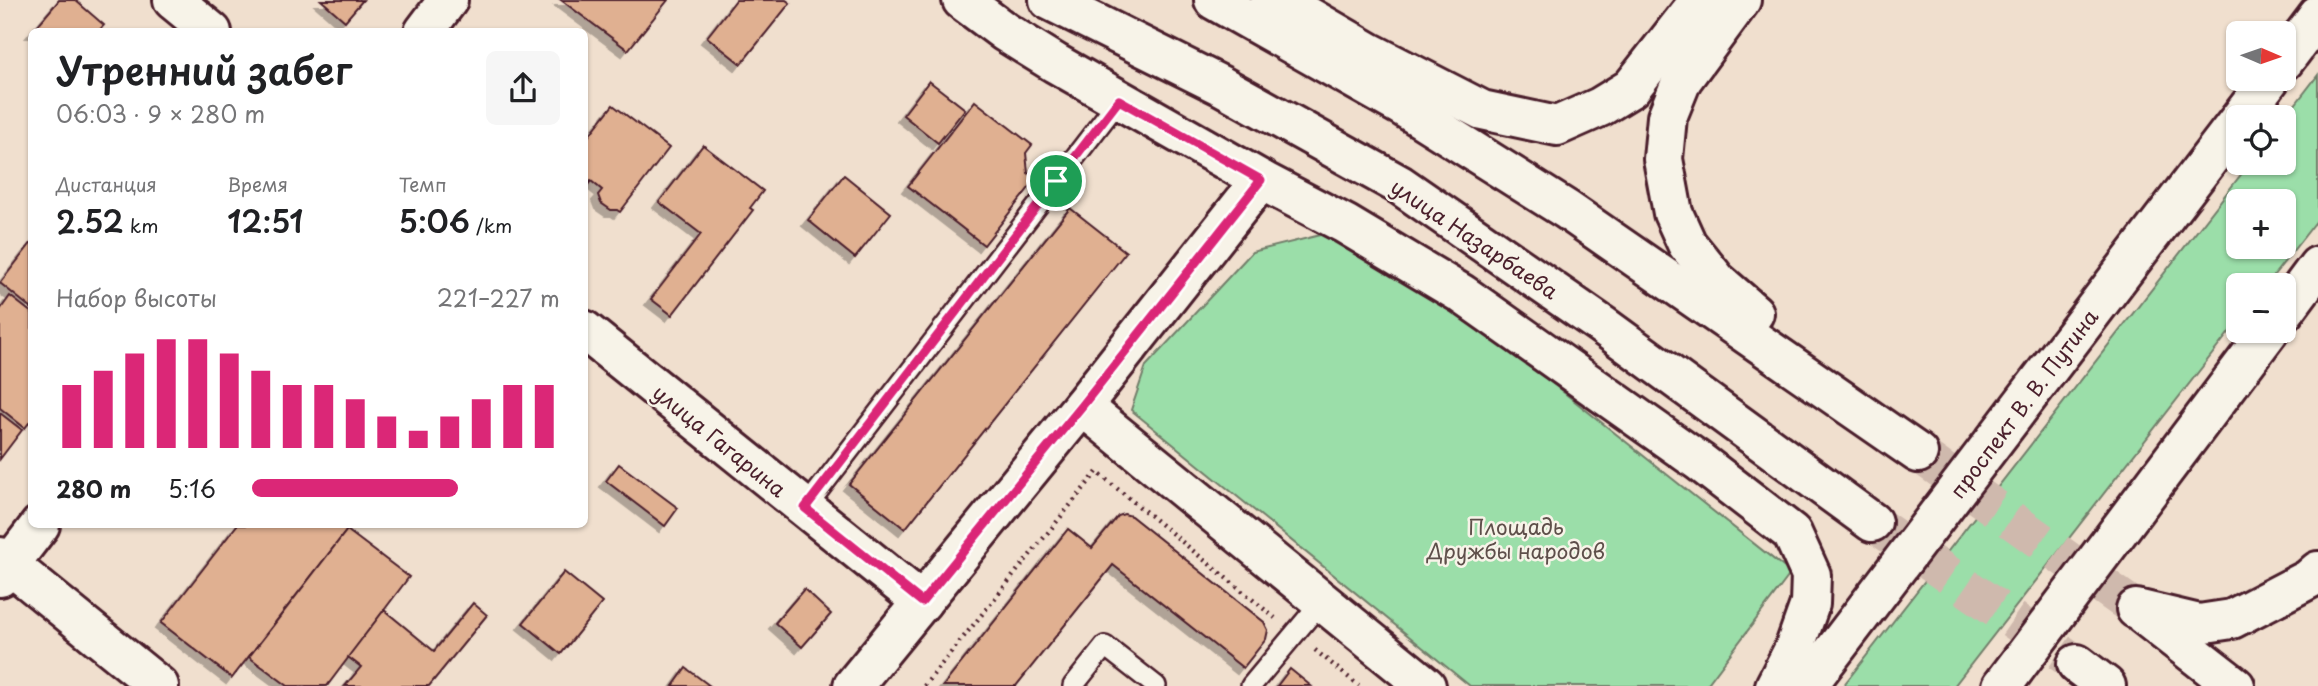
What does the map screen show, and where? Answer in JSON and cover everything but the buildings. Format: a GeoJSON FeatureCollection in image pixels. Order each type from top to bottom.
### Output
{"type":"FeatureCollection","features":[{"type":"Feature","properties":{"kind":"main road"},"geometry":{"type":"LineString","coordinates":[[173,0],[207,28]]}},
{"type":"Feature","properties":{"kind":"main road"},"geometry":{"type":"LineString","coordinates":[[427,28],[448,0]]}},
{"type":"Feature","properties":{"kind":"main road"},"geometry":{"type":"LineString","coordinates":[[962,0],[1005,32],[1119,100],[1345,224],[1462,294],[1700,462],[1792,533],[1811,575],[1810,604],[1794,649],[1776,686]]}},
{"type":"Feature","properties":{"kind":"main road","name":"улица Назарбаева"},"geometry":{"type":"LineString","coordinates":[[1049,0],[1222,86],[1400,185],[1602,325],[1872,522]]}},
{"type":"Feature","properties":{"kind":"main road"},"geometry":{"type":"LineString","coordinates":[[1214,0],[1400,105],[1567,210],[1919,453],[1717,281],[1687,244],[1673,213],[1663,159],[1667,117],[1682,80],[1741,0]]}},
{"type":"Feature","properties":{"kind":"main road"},"geometry":{"type":"LineString","coordinates":[[1271,0],[1302,13],[1369,52],[1482,110],[1558,127],[1600,107],[1631,88],[1700,0]]}},
{"type":"Feature","properties":{"kind":"main road"},"geometry":{"type":"LineString","coordinates":[[2296,45],[2318,16]]}},
{"type":"Feature","properties":{"kind":"main road","name":"проспект В. В. Путина"},"geometry":{"type":"LineString","coordinates":[[1808,686],[2226,137]]}},
{"type":"Feature","properties":{"kind":"main road"},"geometry":{"type":"LineString","coordinates":[[853,686],[1082,406],[1261,180]]}},
{"type":"Feature","properties":{"kind":"main road"},"geometry":{"type":"LineString","coordinates":[[2296,296],[2318,266]]}},
{"type":"Feature","properties":{"kind":"main road","name":"улица Гагарина"},"geometry":{"type":"LineString","coordinates":[[588,333],[922,602]]}},
{"type":"Feature","properties":{"kind":"main road"},"geometry":{"type":"LineString","coordinates":[[2002,686],[2260,343]]}},
{"type":"Feature","properties":{"kind":"main road"},"geometry":{"type":"LineString","coordinates":[[1082,406],[1322,601],[1416,683]]}},
{"type":"Feature","properties":{"kind":"main road"},"geometry":{"type":"LineString","coordinates":[[37,528],[3,566],[159,686]]}},
{"type":"Feature","properties":{"kind":"main road"},"geometry":{"type":"LineString","coordinates":[[2235,686],[2136,609],[2199,624],[2232,619],[2309,579],[2318,571]]}},
{"type":"Feature","properties":{"kind":"lane"},"geometry":{"type":"LineString","coordinates":[[805,508],[1119,100]]}},
{"type":"Feature","properties":{"kind":"lane"},"geometry":{"type":"LineString","coordinates":[[1251,686],[1322,601]]}},
{"type":"Feature","properties":{"kind":"lane"},"geometry":{"type":"LineString","coordinates":[[1073,686],[1105,646],[1156,686]]}},
{"type":"Feature","properties":{"kind":"path"},"geometry":{"type":"LineString","coordinates":[[923,686],[1097,472],[1359,686]]}},
{"type":"Feature","properties":{"kind":"green space"},"geometry":{"type":"Polygon","coordinates":[[[2318,75],[2318,219],[2296,247],[2296,189],[2230,189],[2241,175],[2296,175],[2295,105],[2318,75]]]}},
{"type":"Feature","properties":{"kind":"green space"},"geometry":{"type":"Polygon","coordinates":[[[2226,194],[2226,259],[2286,259],[2275,273],[2226,273],[2226,336],[1954,686],[1843,686],[2226,194]]]}},
{"type":"Feature","properties":{"kind":"green space","name":"Площадь Дружбы народов"},"geometry":{"type":"Polygon","coordinates":[[[1324,234],[1465,314],[1791,573],[1706,686],[1470,686],[1131,410],[1146,366],[1252,252],[1324,234]]]}},
{"type":"Feature","properties":{"kind":"tunnel"},"geometry":{"type":"LineString","coordinates":[[1918,453],[2136,609]]}},
{"type":"Feature","properties":{"kind":"tunnel"},"geometry":{"type":"LineString","coordinates":[[1872,522],[2077,664]]}},
{"type":"Feature","properties":{"kind":"route"},"geometry":{"type":"LineString","coordinates":[[1119,100],[1261,180],[922,602],[805,508],[1056,181],[1119,100]]}}]}
